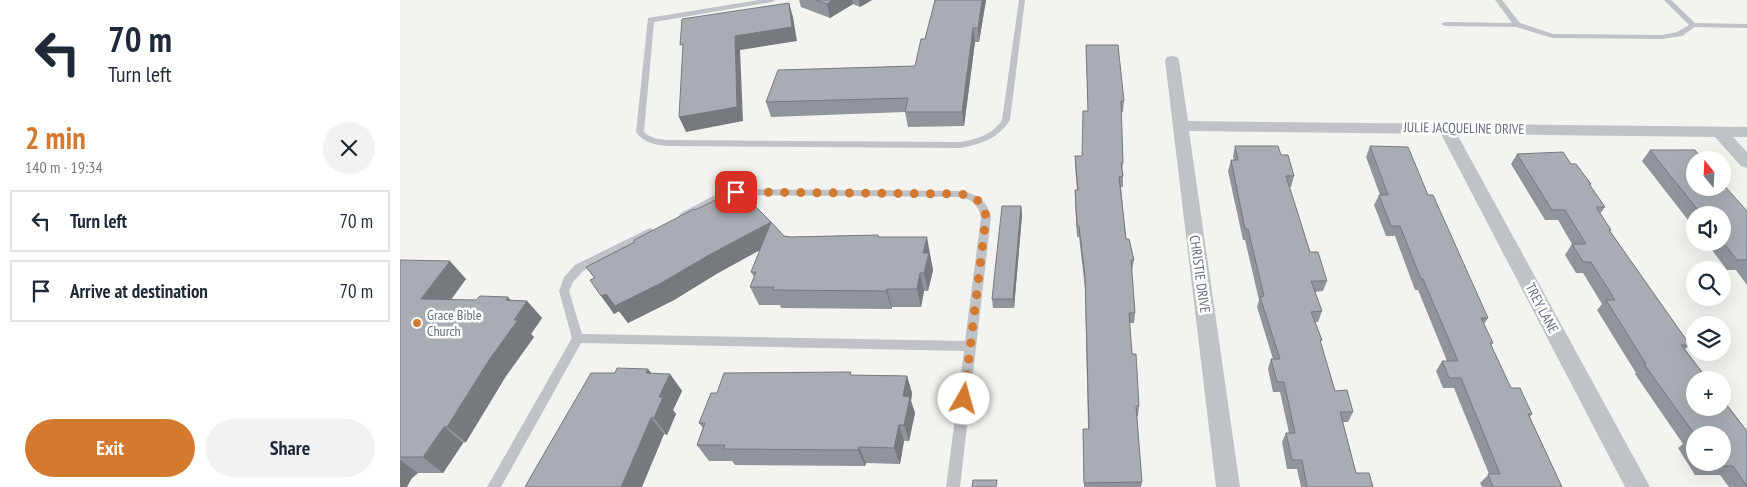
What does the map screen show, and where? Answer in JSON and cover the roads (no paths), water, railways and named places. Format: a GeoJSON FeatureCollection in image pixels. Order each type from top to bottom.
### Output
{"type":"FeatureCollection","features":[{"type":"Feature","properties":{"kind":"street","name":"CHRISTIE DRIVE"},"geometry":{"type":"LineString","coordinates":[[1172,60],[1228,487]]}},
{"type":"Feature","properties":{"kind":"street","name":"JULIE JACQUELINE DRIVE"},"geometry":{"type":"LineString","coordinates":[[1181,126],[1747,132]]}},
{"type":"Feature","properties":{"kind":"street","name":"TREY LANE"},"geometry":{"type":"LineString","coordinates":[[1446,128],[1638,487]]}},
{"type":"Feature","properties":{"kind":"street"},"geometry":{"type":"LineString","coordinates":[[1719,131],[1747,162]]}},
{"type":"Feature","properties":{"kind":"lane"},"geometry":{"type":"LineString","coordinates":[[772,0],[651,20],[640,132],[644,138],[668,143],[960,145],[978,142],[1002,129],[1006,120],[1022,0]]}},
{"type":"Feature","properties":{"kind":"lane"},"geometry":{"type":"LineString","coordinates":[[1498,0],[1517,25]]}},
{"type":"Feature","properties":{"kind":"lane"},"geometry":{"type":"LineString","coordinates":[[1667,0],[1693,25]]}},
{"type":"Feature","properties":{"kind":"lane"},"geometry":{"type":"LineString","coordinates":[[1444,24],[1517,25],[1553,36],[1662,37],[1679,34],[1693,25],[1747,26]]}},
{"type":"Feature","properties":{"kind":"lane"},"geometry":{"type":"LineString","coordinates":[[494,487],[578,338],[564,291],[568,280],[579,268],[724,194],[736,192],[961,194],[975,196],[984,205],[986,217],[953,487]]}},
{"type":"Feature","properties":{"kind":"lane"},"geometry":{"type":"LineString","coordinates":[[578,338],[970,346]]}},
{"type":"Feature","properties":{"kind":"place","name":"Grace Bible Church"},"geometry":{"type":"Point","coordinates":[417,323]}}]}
